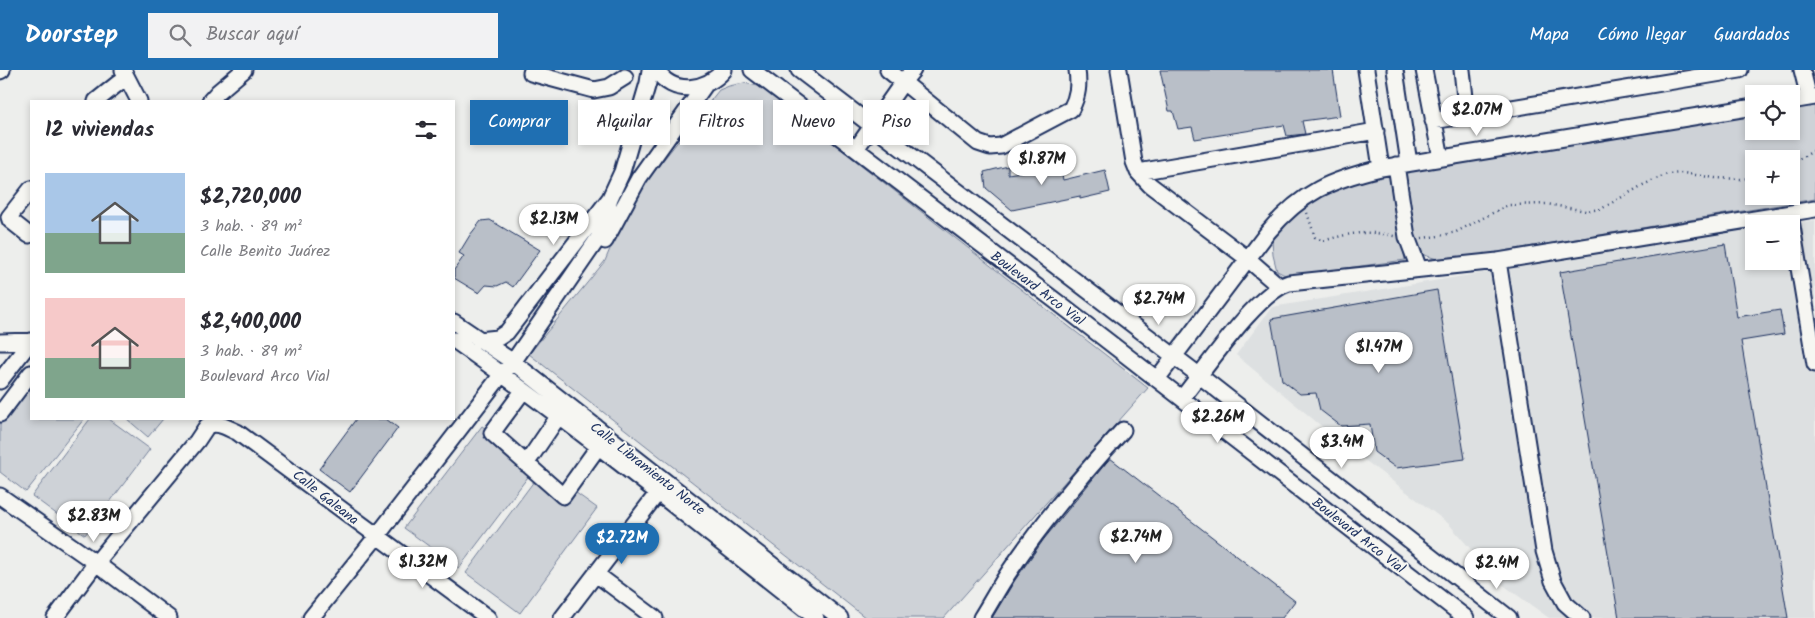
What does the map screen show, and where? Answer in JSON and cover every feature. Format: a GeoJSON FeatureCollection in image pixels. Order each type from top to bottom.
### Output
{"type":"FeatureCollection","features":[{"type":"Feature","properties":{"kind":"street"},"geometry":{"type":"LineString","coordinates":[[513,362],[600,237],[610,198],[622,172],[649,77],[622,74],[609,87],[594,90],[531,74],[532,70]]}},
{"type":"Feature","properties":{"kind":"street"},"geometry":{"type":"LineString","coordinates":[[656,70],[668,82],[680,87],[692,88],[705,85],[724,70]]}},
{"type":"Feature","properties":{"kind":"street","name":"Boulevard Arco Vial"},"geometry":{"type":"LineString","coordinates":[[752,70],[1182,398],[1466,618]]}},
{"type":"Feature","properties":{"kind":"street","name":"Boulevard Arco Vial"},"geometry":{"type":"LineString","coordinates":[[799,70],[863,118]]}},
{"type":"Feature","properties":{"kind":"street"},"geometry":{"type":"LineString","coordinates":[[888,70],[908,76],[978,143],[990,147],[1001,146],[1071,109],[1077,98],[1079,81],[1077,70]]}},
{"type":"Feature","properties":{"kind":"street"},"geometry":{"type":"LineString","coordinates":[[1119,70],[1132,154],[1138,172],[1150,185],[1248,259],[1280,286]]}},
{"type":"Feature","properties":{"kind":"street"},"geometry":{"type":"LineString","coordinates":[[1366,70],[1376,131],[1395,166]]}},
{"type":"Feature","properties":{"kind":"street"},"geometry":{"type":"LineString","coordinates":[[1394,70],[1395,166],[1407,237],[1419,269]]}},
{"type":"Feature","properties":{"kind":"street"},"geometry":{"type":"LineString","coordinates":[[1424,70],[1441,158]]}},
{"type":"Feature","properties":{"kind":"street"},"geometry":{"type":"LineString","coordinates":[[1462,70],[1467,116]]}},
{"type":"Feature","properties":{"kind":"street"},"geometry":{"type":"LineString","coordinates":[[1433,122],[1740,70]]}},
{"type":"Feature","properties":{"kind":"street"},"geometry":{"type":"LineString","coordinates":[[1802,70],[1812,97]]}},
{"type":"Feature","properties":{"kind":"street"},"geometry":{"type":"LineString","coordinates":[[211,100],[238,72]]}},
{"type":"Feature","properties":{"kind":"street"},"geometry":{"type":"LineString","coordinates":[[97,100],[124,74],[138,100]]}},
{"type":"Feature","properties":{"kind":"street"},"geometry":{"type":"LineString","coordinates":[[891,100],[908,76]]}},
{"type":"Feature","properties":{"kind":"street"},"geometry":{"type":"LineString","coordinates":[[310,618],[377,536],[598,252],[639,178],[705,85]]}},
{"type":"Feature","properties":{"kind":"street"},"geometry":{"type":"LineString","coordinates":[[1157,379],[1284,213],[1304,197],[1321,187],[1349,175],[1395,166],[1745,108]]}},
{"type":"Feature","properties":{"kind":"street"},"geometry":{"type":"LineString","coordinates":[[1138,172],[1376,131]]}},
{"type":"Feature","properties":{"kind":"street"},"geometry":{"type":"LineString","coordinates":[[856,148],[863,139]]}},
{"type":"Feature","properties":{"kind":"street","name":"Boulevard Arco Vial"},"geometry":{"type":"LineString","coordinates":[[899,145],[1200,376],[1509,618]]}},
{"type":"Feature","properties":{"kind":"street"},"geometry":{"type":"LineString","coordinates":[[29,235],[10,220],[10,214],[30,190]]}},
{"type":"Feature","properties":{"kind":"street"},"geometry":{"type":"LineString","coordinates":[[479,340],[498,338],[507,332],[610,198]]}},
{"type":"Feature","properties":{"kind":"street"},"geometry":{"type":"LineString","coordinates":[[1182,398],[1246,317],[1266,296],[1280,286],[1289,283],[1498,261],[1815,209]]}},
{"type":"Feature","properties":{"kind":"street"},"geometry":{"type":"LineString","coordinates":[[1790,214],[1815,364]]}},
{"type":"Feature","properties":{"kind":"street"},"geometry":{"type":"LineString","coordinates":[[1498,261],[1544,551],[1553,581],[1564,603],[1582,618]]}},
{"type":"Feature","properties":{"kind":"street","name":"Calle Libramiento Norte"},"geometry":{"type":"LineString","coordinates":[[455,323],[513,362],[662,488],[817,615],[840,618]]}},
{"type":"Feature","properties":{"kind":"street"},"geometry":{"type":"LineString","coordinates":[[0,342],[30,341]]}},
{"type":"Feature","properties":{"kind":"street","name":"Calle Libramiento Norte"},"geometry":{"type":"LineString","coordinates":[[455,341],[598,447],[662,488]]}},
{"type":"Feature","properties":{"kind":"street"},"geometry":{"type":"LineString","coordinates":[[0,381],[30,342]]}},
{"type":"Feature","properties":{"kind":"street"},"geometry":{"type":"LineString","coordinates":[[0,414],[30,374]]}},
{"type":"Feature","properties":{"kind":"street"},"geometry":{"type":"LineString","coordinates":[[523,391],[492,433],[564,496],[598,447]]}},
{"type":"Feature","properties":{"kind":"street"},"geometry":{"type":"LineString","coordinates":[[526,464],[558,417]]}},
{"type":"Feature","properties":{"kind":"street"},"geometry":{"type":"LineString","coordinates":[[55,618],[96,562],[197,441],[202,422]]}},
{"type":"Feature","properties":{"kind":"street","name":"Calle Galeana"},"geometry":{"type":"LineString","coordinates":[[202,422],[218,424],[237,432],[488,618]]}},
{"type":"Feature","properties":{"kind":"street"},"geometry":{"type":"LineString","coordinates":[[981,618],[1010,570],[1032,540],[1095,461],[1123,430]]}},
{"type":"Feature","properties":{"kind":"street"},"geometry":{"type":"LineString","coordinates":[[562,618],[662,488]]}},
{"type":"Feature","properties":{"kind":"street"},"geometry":{"type":"LineString","coordinates":[[0,496],[96,562],[169,618]]}},
{"type":"Feature","properties":{"kind":"street"},"geometry":{"type":"LineString","coordinates":[[596,574],[655,618]]}},
{"type":"Feature","properties":{"kind":"path"},"geometry":{"type":"LineString","coordinates":[[1800,159],[1815,150]]}},
{"type":"Feature","properties":{"kind":"path"},"geometry":{"type":"LineString","coordinates":[[1304,197],[1315,238],[1323,241],[1349,233],[1366,232],[1422,238],[1456,232],[1508,205],[1547,204],[1586,211],[1601,209],[1667,174],[1683,173],[1715,178],[1745,178]]}},
{"type":"Feature","properties":{"kind":"shaded area"},"geometry":{"type":"Polygon","coordinates":[[[744,83],[758,86],[778,100],[773,100],[773,145],[836,145],[1148,388],[944,618],[866,618],[529,354],[605,261],[629,203],[680,139],[680,145],[763,145],[763,100],[711,100],[719,90],[744,83]]]}},
{"type":"Feature","properties":{"kind":"shaded area"},"geometry":{"type":"Polygon","coordinates":[[[1815,101],[1815,199],[1800,202],[1800,150],[1745,150],[1745,205],[1779,205],[1444,261],[1424,255],[1416,243],[1402,170],[1745,113],[1745,140],[1800,140],[1800,104],[1815,101]]]}},
{"type":"Feature","properties":{"kind":"shaded area"},"geometry":{"type":"Polygon","coordinates":[[[1391,172],[1405,260],[1287,276],[1277,271],[1272,240],[1293,215],[1324,191],[1391,172]]]}},
{"type":"Feature","properties":{"kind":"shaded area"},"geometry":{"type":"Polygon","coordinates":[[[1815,220],[1815,618],[1549,618],[1499,582],[1449,524],[1337,439],[1236,355],[1272,307],[1745,230],[1745,270],[1800,270],[1800,222],[1815,220]]]}},
{"type":"Feature","properties":{"kind":"shaded area"},"geometry":{"type":"Polygon","coordinates":[[[30,385],[30,420],[83,420],[26,492],[0,472],[0,423],[30,385]]]}},
{"type":"Feature","properties":{"kind":"shaded area"},"geometry":{"type":"Polygon","coordinates":[[[89,420],[110,420],[150,449],[85,535],[32,496],[89,420]]]}},
{"type":"Feature","properties":{"kind":"shaded area"},"geometry":{"type":"Polygon","coordinates":[[[128,420],[162,420],[148,437],[128,420]]]}},
{"type":"Feature","properties":{"kind":"shaded area"},"geometry":{"type":"Polygon","coordinates":[[[482,426],[537,465],[459,568],[404,528],[482,426]]]}},
{"type":"Feature","properties":{"kind":"shaded area"},"geometry":{"type":"Polygon","coordinates":[[[543,469],[597,508],[520,613],[466,573],[543,469]]]}},
{"type":"Feature","properties":{"kind":"building"},"geometry":{"type":"Polygon","coordinates":[[[1160,70],[1333,70],[1340,116],[1302,121],[1305,134],[1287,136],[1284,125],[1195,139],[1192,127],[1178,129],[1173,111],[1169,111],[1160,70]]]}},
{"type":"Feature","properties":{"kind":"building"},"geometry":{"type":"Polygon","coordinates":[[[1008,166],[1008,174],[1060,166],[1063,180],[1105,170],[1110,192],[1012,210],[986,188],[984,172],[1008,166]]]}},
{"type":"Feature","properties":{"kind":"building"},"geometry":{"type":"Polygon","coordinates":[[[490,220],[540,250],[513,287],[506,282],[497,286],[486,285],[479,293],[455,279],[455,269],[464,256],[459,253],[481,221],[490,220]]]}},
{"type":"Feature","properties":{"kind":"building"},"geometry":{"type":"Polygon","coordinates":[[[1725,244],[1737,317],[1780,310],[1784,334],[1741,341],[1788,618],[1619,618],[1560,272],[1725,244]]]}},
{"type":"Feature","properties":{"kind":"building"},"geometry":{"type":"Polygon","coordinates":[[[1437,290],[1465,459],[1396,468],[1374,452],[1370,424],[1341,426],[1320,410],[1316,393],[1300,394],[1282,380],[1271,319],[1437,290]]]}},
{"type":"Feature","properties":{"kind":"building"},"geometry":{"type":"Polygon","coordinates":[[[355,420],[387,420],[398,428],[350,492],[319,469],[355,420]]]}},
{"type":"Feature","properties":{"kind":"building"},"geometry":{"type":"Polygon","coordinates":[[[1110,458],[1295,601],[1282,618],[992,618],[1015,580],[1044,539],[1110,458]]]}}]}
